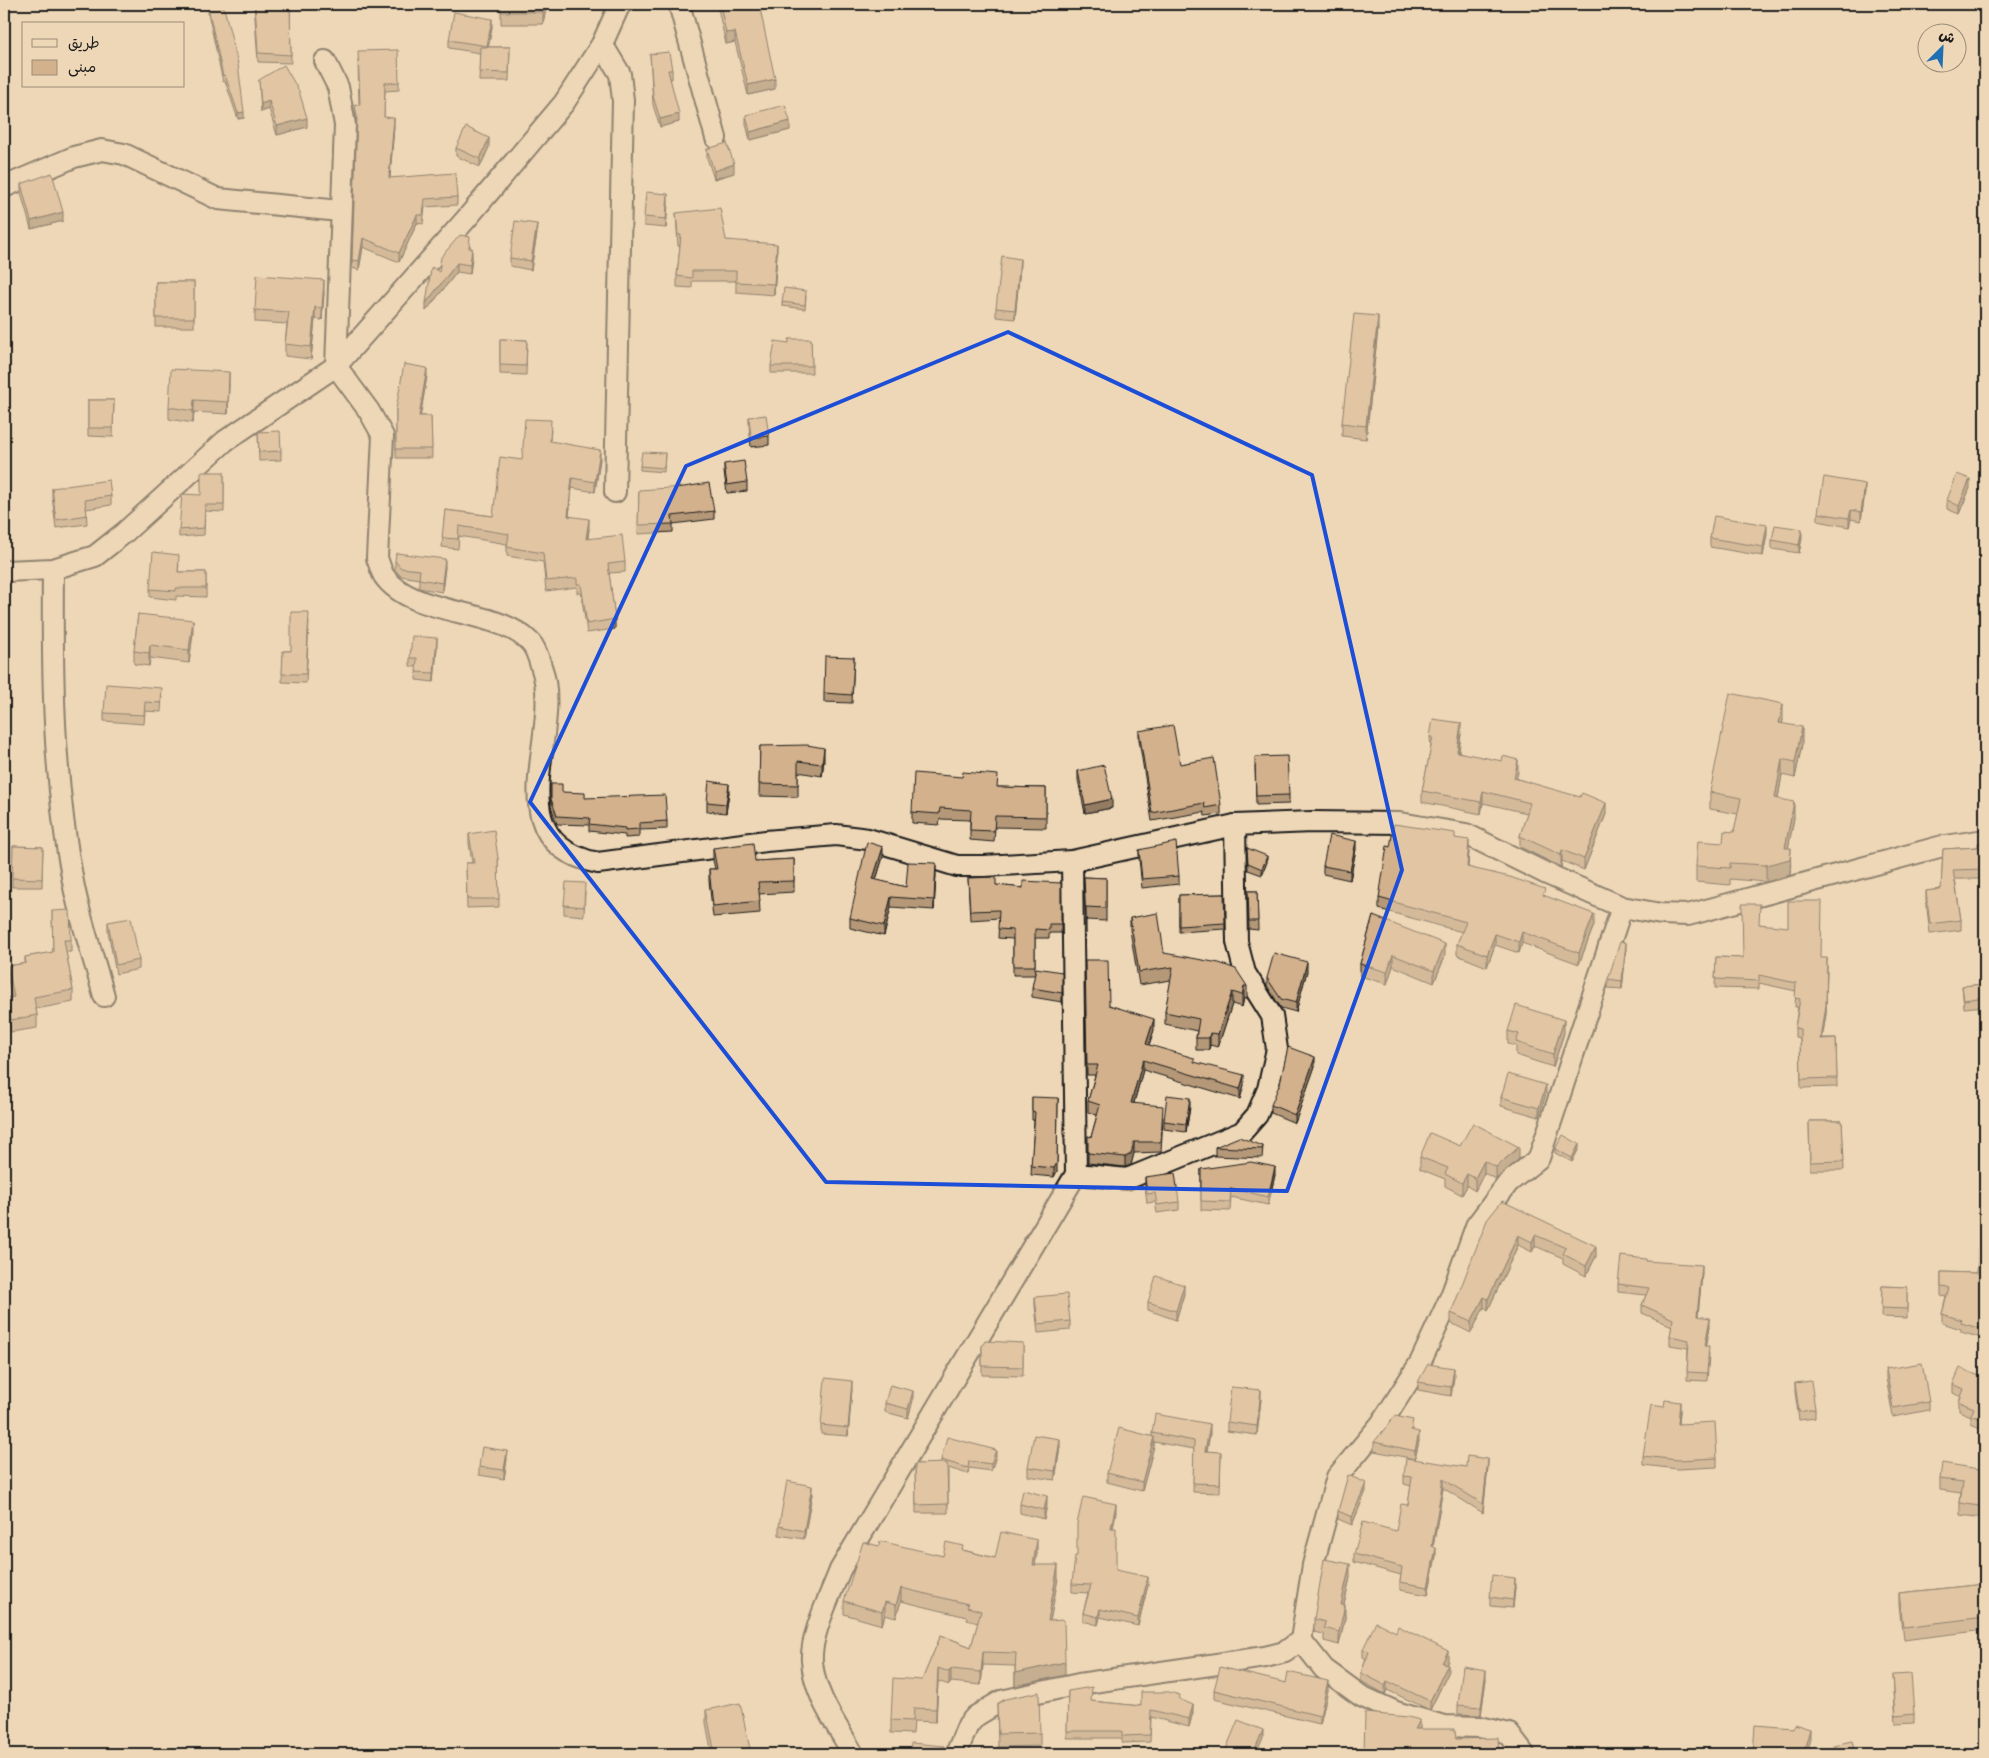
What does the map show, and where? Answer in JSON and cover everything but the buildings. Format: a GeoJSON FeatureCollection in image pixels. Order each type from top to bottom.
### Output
{"type":"FeatureCollection","features":[{"type":"Feature","properties":{"kind":"street"},"geometry":{"type":"LineString","coordinates":[[4,571],[53,569],[95,556],[124,533],[225,440],[336,366],[468,218],[564,103],[602,44],[620,4]]}},
{"type":"Feature","properties":{"kind":"street"},"geometry":{"type":"LineString","coordinates":[[680,4],[716,138]]}},
{"type":"Feature","properties":{"kind":"street"},"geometry":{"type":"LineString","coordinates":[[602,44],[620,74],[623,100],[615,492]]}},
{"type":"Feature","properties":{"kind":"street"},"geometry":{"type":"LineString","coordinates":[[325,61],[338,87],[344,109],[336,366],[369,411],[382,436],[377,558],[384,575],[404,594],[508,628],[530,642],[542,667],[547,700],[538,807],[552,841],[578,859],[598,863],[836,835],[868,839],[957,866],[1072,862],[1235,825],[1312,822],[1400,823],[1466,834],[1545,874],[1622,907],[1661,914],[1688,915],[1939,847],[1985,840]]}},
{"type":"Feature","properties":{"kind":"street"},"geometry":{"type":"LineString","coordinates":[[4,187],[74,157],[102,150],[124,154],[218,199],[340,210]]}},
{"type":"Feature","properties":{"kind":"street"},"geometry":{"type":"LineString","coordinates":[[53,569],[52,690],[57,773],[73,884],[104,996]]}},
{"type":"Feature","properties":{"kind":"street"},"geometry":{"type":"LineString","coordinates":[[1076,1174],[1127,1179],[1163,1166],[1242,1132],[1257,1115],[1268,1089],[1277,1049],[1272,1016],[1245,973],[1237,942],[1235,825]]}},
{"type":"Feature","properties":{"kind":"street"},"geometry":{"type":"LineString","coordinates":[[853,1754],[819,1694],[811,1660],[821,1619],[840,1570],[1076,1174],[1072,862]]}},
{"type":"Feature","properties":{"kind":"street"},"geometry":{"type":"LineString","coordinates":[[956,1754],[968,1725],[976,1716],[1001,1701],[1079,1684],[1265,1657],[1285,1652],[1301,1640],[1313,1564],[1337,1477],[1381,1424],[1420,1363],[1451,1296],[1476,1226],[1508,1183],[1539,1158],[1622,907]]}},
{"type":"Feature","properties":{"kind":"street"},"geometry":{"type":"LineString","coordinates":[[1301,1640],[1324,1669],[1361,1696],[1396,1712],[1444,1726],[1480,1727],[1509,1734],[1524,1754]]}},
{"type":"Feature","properties":{"kind":"highlighted area"},"geometry":{"type":"Polygon","coordinates":[[[1008,332],[1312,475],[1402,870],[1287,1191],[826,1182],[530,802],[686,466],[1008,332]]]}}]}
